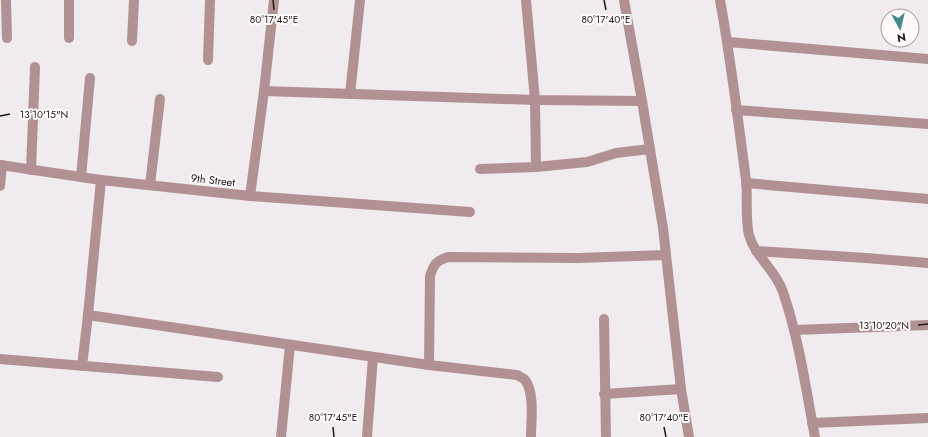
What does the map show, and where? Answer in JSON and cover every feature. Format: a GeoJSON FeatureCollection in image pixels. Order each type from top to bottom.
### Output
{"type":"FeatureCollection","features":[{"type":"Feature","properties":{"kind":"street"},"geometry":{"type":"LineString","coordinates":[[6,0],[7,38]]}},
{"type":"Feature","properties":{"kind":"street"},"geometry":{"type":"LineString","coordinates":[[69,0],[69,38]]}},
{"type":"Feature","properties":{"kind":"street"},"geometry":{"type":"LineString","coordinates":[[132,41],[134,0]]}},
{"type":"Feature","properties":{"kind":"street"},"geometry":{"type":"LineString","coordinates":[[208,60],[210,0]]}},
{"type":"Feature","properties":{"kind":"street"},"geometry":{"type":"LineString","coordinates":[[250,196],[274,0]]}},
{"type":"Feature","properties":{"kind":"street"},"geometry":{"type":"LineString","coordinates":[[350,94],[360,0]]}},
{"type":"Feature","properties":{"kind":"street"},"geometry":{"type":"LineString","coordinates":[[526,0],[535,100],[536,167]]}},
{"type":"Feature","properties":{"kind":"street"},"geometry":{"type":"LineString","coordinates":[[624,0],[650,149],[666,255],[681,389],[689,437]]}},
{"type":"Feature","properties":{"kind":"street"},"geometry":{"type":"LineString","coordinates":[[720,0],[728,42],[746,183],[748,231],[756,251],[776,275],[783,291],[794,330],[815,437]]}},
{"type":"Feature","properties":{"kind":"street"},"geometry":{"type":"LineString","coordinates":[[728,42],[928,59]]}},
{"type":"Feature","properties":{"kind":"street"},"geometry":{"type":"LineString","coordinates":[[31,170],[35,67]]}},
{"type":"Feature","properties":{"kind":"street"},"geometry":{"type":"LineString","coordinates":[[81,177],[90,78]]}},
{"type":"Feature","properties":{"kind":"street"},"geometry":{"type":"LineString","coordinates":[[264,91],[535,100],[642,101]]}},
{"type":"Feature","properties":{"kind":"street"},"geometry":{"type":"LineString","coordinates":[[150,185],[160,99]]}},
{"type":"Feature","properties":{"kind":"street"},"geometry":{"type":"LineString","coordinates":[[736,110],[928,124]]}},
{"type":"Feature","properties":{"kind":"street"},"geometry":{"type":"LineString","coordinates":[[480,169],[536,167],[587,162],[616,153],[650,149]]}},
{"type":"Feature","properties":{"kind":"street"},"geometry":{"type":"LineString","coordinates":[[0,186],[1,165]]}},
{"type":"Feature","properties":{"kind":"street","name":"9th Street"},"geometry":{"type":"LineString","coordinates":[[1,165],[101,180],[250,196],[470,212]]}},
{"type":"Feature","properties":{"kind":"street"},"geometry":{"type":"LineString","coordinates":[[82,366],[101,180]]}},
{"type":"Feature","properties":{"kind":"street"},"geometry":{"type":"LineString","coordinates":[[746,183],[928,199]]}},
{"type":"Feature","properties":{"kind":"street"},"geometry":{"type":"LineString","coordinates":[[756,251],[866,258],[928,264]]}},
{"type":"Feature","properties":{"kind":"street"},"geometry":{"type":"LineString","coordinates":[[429,366],[430,276],[433,267],[439,260],[448,257],[578,258],[666,255]]}},
{"type":"Feature","properties":{"kind":"street"},"geometry":{"type":"LineString","coordinates":[[88,315],[429,366],[517,375],[525,380],[530,393],[532,403],[531,437]]}},
{"type":"Feature","properties":{"kind":"street"},"geometry":{"type":"LineString","coordinates":[[604,319],[604,394],[606,437]]}},
{"type":"Feature","properties":{"kind":"street"},"geometry":{"type":"LineString","coordinates":[[794,330],[928,325]]}},
{"type":"Feature","properties":{"kind":"street"},"geometry":{"type":"LineString","coordinates":[[281,437],[290,345]]}},
{"type":"Feature","properties":{"kind":"street"},"geometry":{"type":"LineString","coordinates":[[368,437],[373,357]]}},
{"type":"Feature","properties":{"kind":"street"},"geometry":{"type":"LineString","coordinates":[[0,360],[218,377]]}},
{"type":"Feature","properties":{"kind":"street"},"geometry":{"type":"LineString","coordinates":[[604,394],[681,389]]}},
{"type":"Feature","properties":{"kind":"street"},"geometry":{"type":"LineString","coordinates":[[812,422],[928,418]]}}]}
